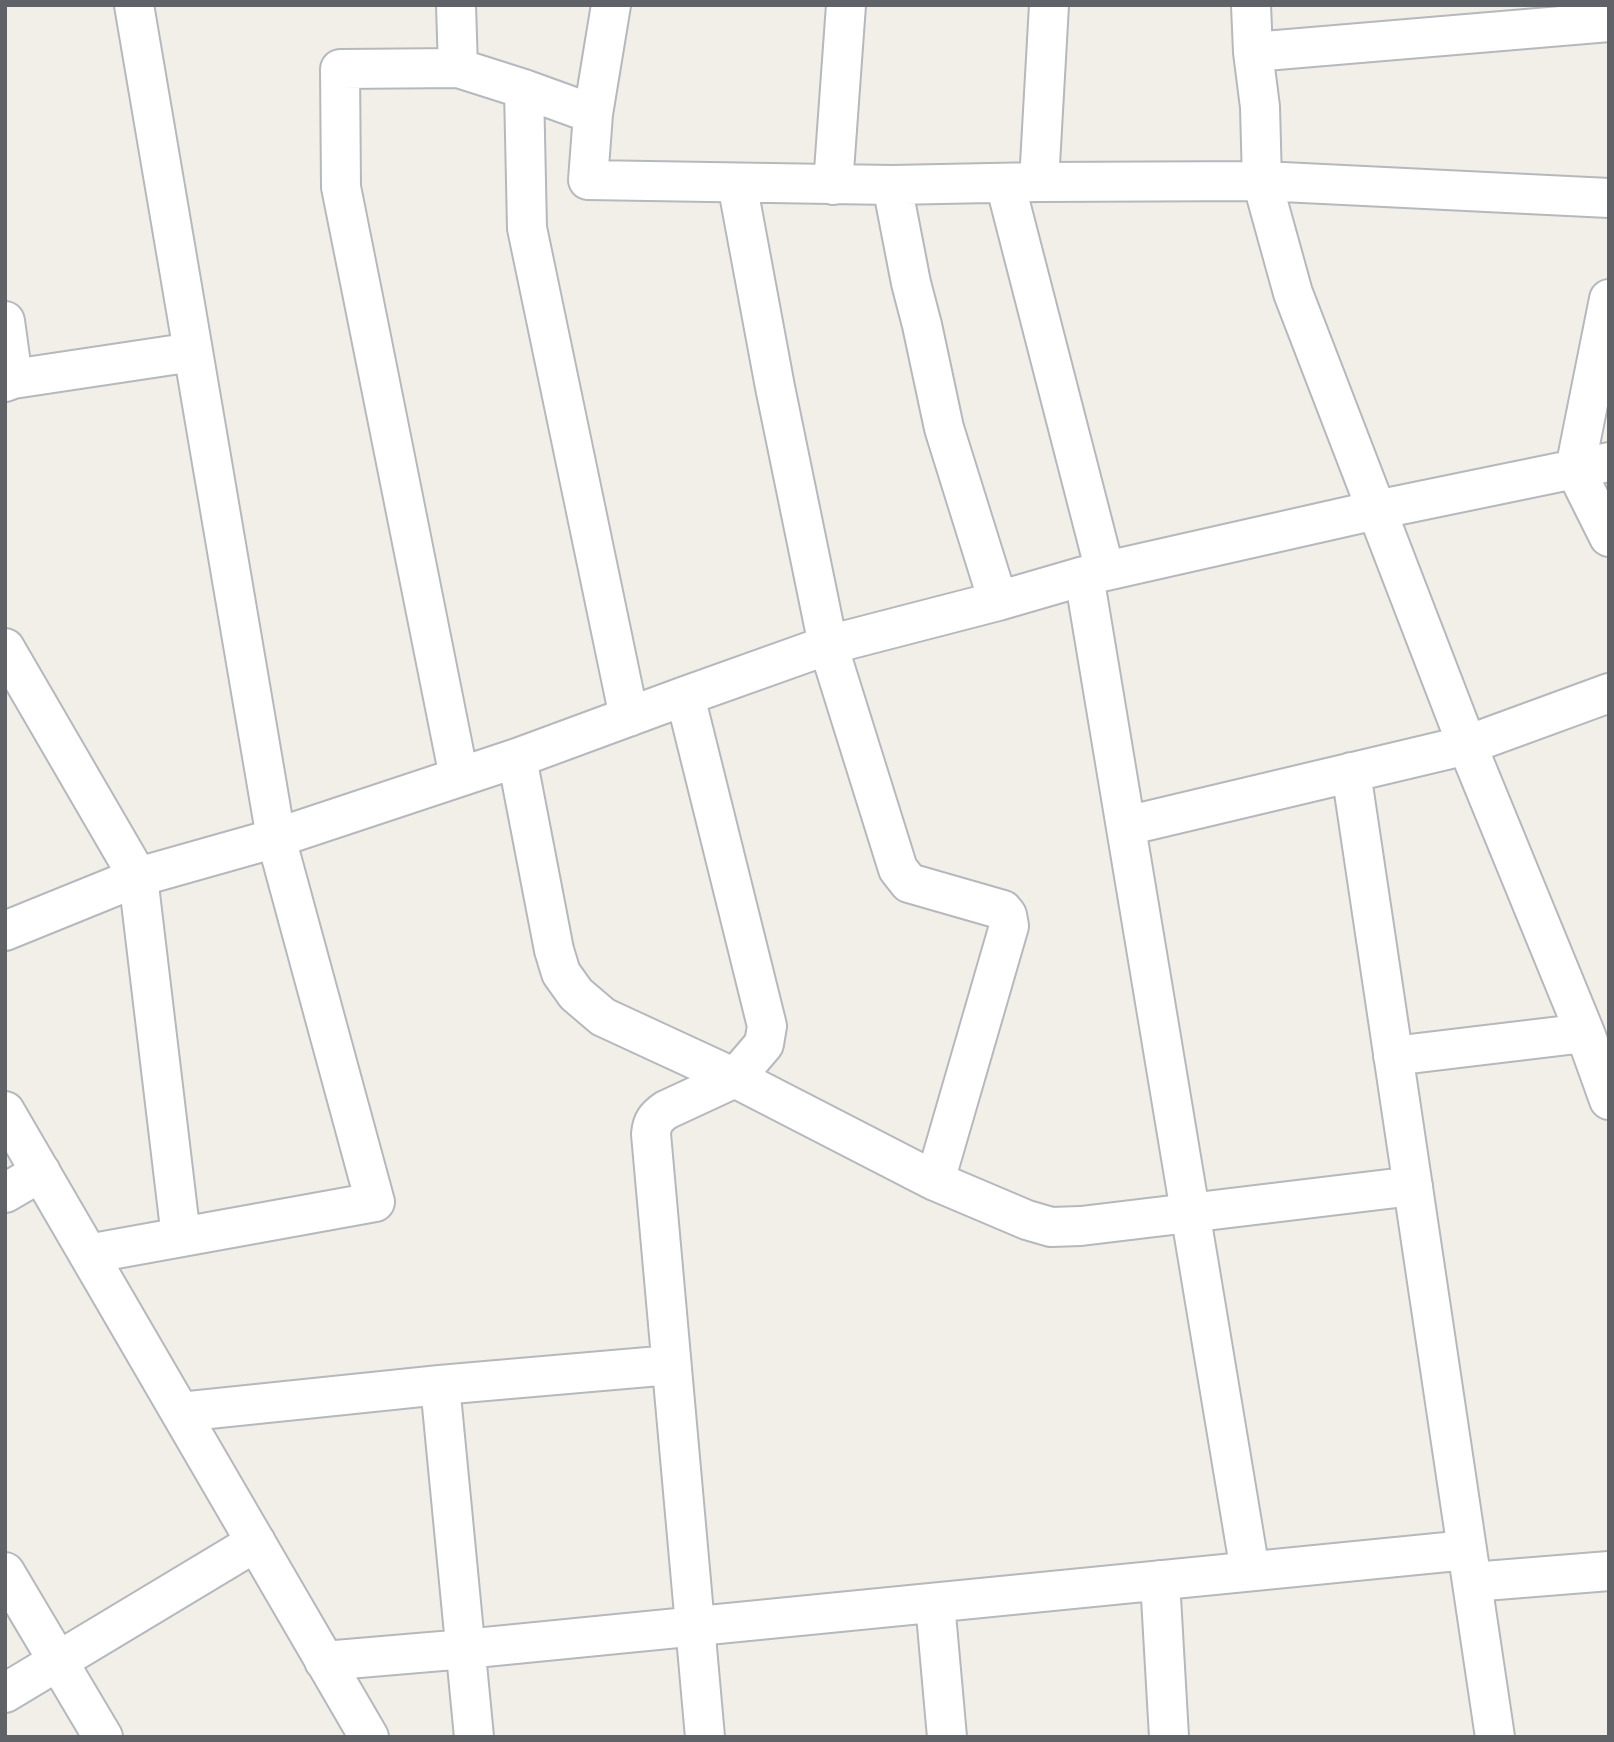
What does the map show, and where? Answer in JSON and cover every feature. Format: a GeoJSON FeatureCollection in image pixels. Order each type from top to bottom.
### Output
{"type":"FeatureCollection","features":[{"type":"Feature","properties":{"kind":"street"},"geometry":{"type":"LineString","coordinates":[[88,1254],[375,1202],[276,838],[134,5]]}},
{"type":"Feature","properties":{"kind":"street"},"geometry":{"type":"LineString","coordinates":[[456,5],[458,68]]}},
{"type":"Feature","properties":{"kind":"street"},"geometry":{"type":"LineString","coordinates":[[611,5],[593,114],[588,180],[834,185],[1262,181],[1609,198]]}},
{"type":"Feature","properties":{"kind":"street"},"geometry":{"type":"LineString","coordinates":[[834,185],[846,5]]}},
{"type":"Feature","properties":{"kind":"street"},"geometry":{"type":"LineString","coordinates":[[1049,5],[1022,182],[1094,574],[1126,826],[1250,1571]]}},
{"type":"Feature","properties":{"kind":"street"},"geometry":{"type":"LineString","coordinates":[[1251,5],[1253,52],[1260,107],[1262,181],[1293,293],[1467,745],[1586,1033],[1609,1100]]}},
{"type":"Feature","properties":{"kind":"street"},"geometry":{"type":"LineString","coordinates":[[1253,52],[1609,22]]}},
{"type":"Feature","properties":{"kind":"street"},"geometry":{"type":"LineString","coordinates":[[459,777],[341,187],[340,69],[458,68],[593,114]]}},
{"type":"Feature","properties":{"kind":"street"},"geometry":{"type":"LineString","coordinates":[[524,89],[527,228],[629,717]]}},
{"type":"Feature","properties":{"kind":"street"},"geometry":{"type":"LineString","coordinates":[[737,183],[775,387],[828,645],[898,869],[909,883],[1003,910],[1009,920],[935,1181]]}},
{"type":"Feature","properties":{"kind":"street"},"geometry":{"type":"LineString","coordinates":[[892,185],[944,428],[998,601]]}},
{"type":"Feature","properties":{"kind":"street"},"geometry":{"type":"LineString","coordinates":[[1609,299],[1592,465],[1609,537]]}},
{"type":"Feature","properties":{"kind":"street"},"geometry":{"type":"LineString","coordinates":[[5,321],[9,380],[193,352]]}},
{"type":"Feature","properties":{"kind":"street"},"geometry":{"type":"LineString","coordinates":[[5,932],[138,877],[276,838],[517,758],[828,645],[1094,574],[1376,510],[1592,465]]}},
{"type":"Feature","properties":{"kind":"street"},"geometry":{"type":"LineString","coordinates":[[7,655],[138,877],[181,1237]]}},
{"type":"Feature","properties":{"kind":"street"},"geometry":{"type":"LineString","coordinates":[[1126,826],[1467,745],[1609,693]]}},
{"type":"Feature","properties":{"kind":"street"},"geometry":{"type":"LineString","coordinates":[[685,696],[767,1026],[764,1044],[735,1078],[666,1110],[652,1122],[651,1148],[705,1737]]}},
{"type":"Feature","properties":{"kind":"street"},"geometry":{"type":"LineString","coordinates":[[517,758],[554,950],[561,973],[576,994],[603,1017],[735,1078],[935,1181],[1027,1220],[1051,1227],[1082,1226],[1413,1186]]}},
{"type":"Feature","properties":{"kind":"street"},"geometry":{"type":"LineString","coordinates":[[1351,772],[1495,1737]]}},
{"type":"Feature","properties":{"kind":"street"},"geometry":{"type":"LineString","coordinates":[[1393,1056],[1586,1033]]}},
{"type":"Feature","properties":{"kind":"street"},"geometry":{"type":"LineString","coordinates":[[5,1111],[369,1737]]}},
{"type":"Feature","properties":{"kind":"street"},"geometry":{"type":"LineString","coordinates":[[5,1194],[41,1172]]}},
{"type":"Feature","properties":{"kind":"street"},"geometry":{"type":"LineString","coordinates":[[180,1412],[440,1385],[671,1365]]}},
{"type":"Feature","properties":{"kind":"street"},"geometry":{"type":"LineString","coordinates":[[440,1385],[474,1737]]}},
{"type":"Feature","properties":{"kind":"street"},"geometry":{"type":"LineString","coordinates":[[5,1693],[256,1542]]}},
{"type":"Feature","properties":{"kind":"street"},"geometry":{"type":"LineString","coordinates":[[324,1661],[1250,1571],[1470,1566],[1609,1571]]}},
{"type":"Feature","properties":{"kind":"street"},"geometry":{"type":"LineString","coordinates":[[5,1572],[103,1737]]}},
{"type":"Feature","properties":{"kind":"street"},"geometry":{"type":"LineString","coordinates":[[1160,1580],[1169,1737]]}},
{"type":"Feature","properties":{"kind":"street"},"geometry":{"type":"LineString","coordinates":[[935,1603],[947,1737]]}}]}
